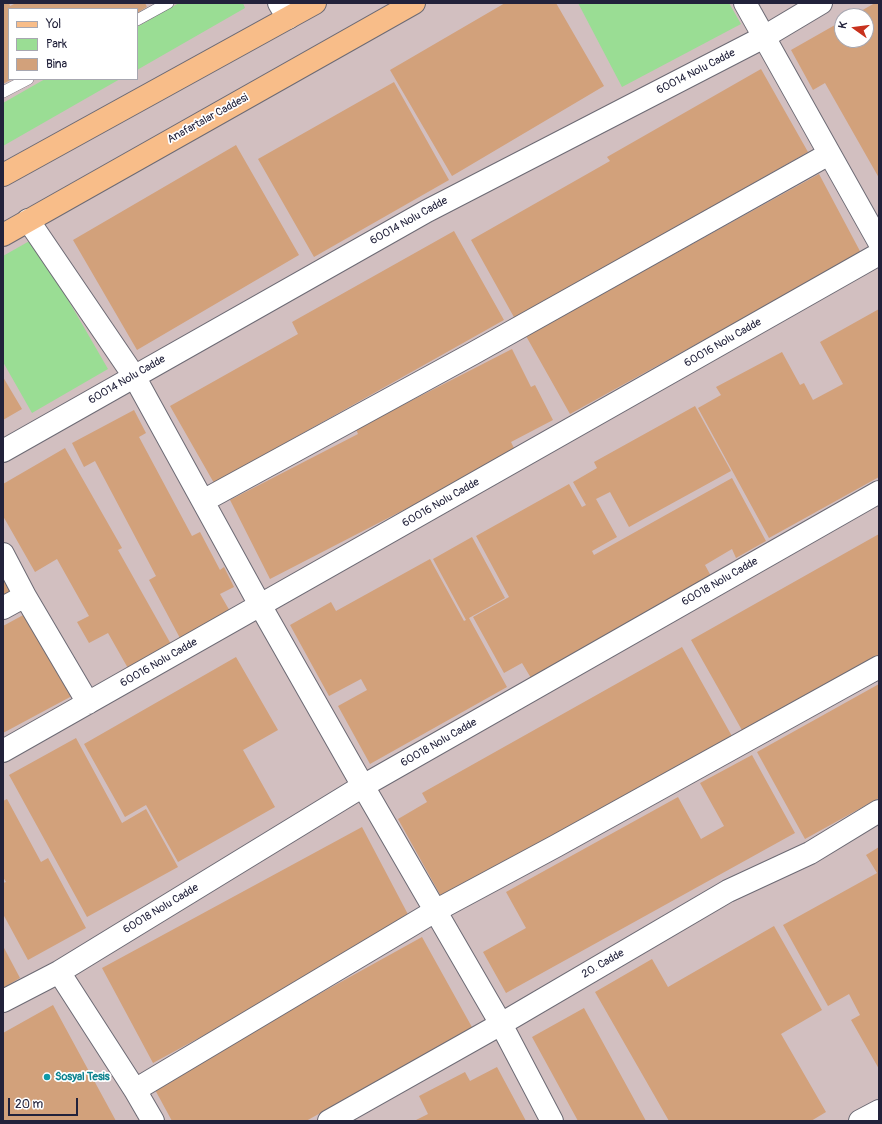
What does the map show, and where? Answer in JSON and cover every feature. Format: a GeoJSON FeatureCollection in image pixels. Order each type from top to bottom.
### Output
{"type":"FeatureCollection","features":[{"type":"Feature","properties":{"kind":"main road"},"geometry":{"type":"LineString","coordinates":[[3,175],[283,10],[315,3]]}},
{"type":"Feature","properties":{"kind":"main road","name":"Anafartalar Caddesi"},"geometry":{"type":"LineString","coordinates":[[3,235],[414,3]]}},
{"type":"Feature","properties":{"kind":"street"},"geometry":{"type":"LineString","coordinates":[[745,3],[879,242]]}},
{"type":"Feature","properties":{"kind":"street","name":"60014 Nolu Cadde"},"geometry":{"type":"LineString","coordinates":[[3,451],[427,211],[764,37],[821,3]]}},
{"type":"Feature","properties":{"kind":"street"},"geometry":{"type":"LineString","coordinates":[[203,501],[472,354],[829,154]]}},
{"type":"Feature","properties":{"kind":"street"},"geometry":{"type":"LineString","coordinates":[[28,220],[134,376],[260,606],[501,1024],[552,1121]]}},
{"type":"Feature","properties":{"kind":"street","name":"60016 Nolu Cadde"},"geometry":{"type":"LineString","coordinates":[[3,752],[879,254]]}},
{"type":"Feature","properties":{"kind":"street","name":"60018 Nolu Cadde"},"geometry":{"type":"LineString","coordinates":[[3,1001],[60,972],[363,786],[879,492]]}},
{"type":"Feature","properties":{"kind":"street"},"geometry":{"type":"LineString","coordinates":[[3,554],[25,596],[88,703]]}},
{"type":"Feature","properties":{"kind":"street"},"geometry":{"type":"LineString","coordinates":[[3,608],[25,596]]}},
{"type":"Feature","properties":{"kind":"street"},"geometry":{"type":"LineString","coordinates":[[135,1090],[435,911],[556,846],[879,667]]}},
{"type":"Feature","properties":{"kind":"street","name":"20. Cadde"},"geometry":{"type":"LineString","coordinates":[[329,1121],[501,1024],[728,891],[810,853],[879,811]]}},
{"type":"Feature","properties":{"kind":"street"},"geometry":{"type":"LineString","coordinates":[[60,972],[153,1121]]}},
{"type":"Feature","properties":{"kind":"street"},"geometry":{"type":"LineString","coordinates":[[860,1121],[879,1111]]}},
{"type":"Feature","properties":{"kind":"lane"},"geometry":{"type":"LineString","coordinates":[[138,19],[168,3]]}},
{"type":"Feature","properties":{"kind":"lane"},"geometry":{"type":"LineString","coordinates":[[3,92],[26,80]]}},
{"type":"Feature","properties":{"kind":"shaded area"},"geometry":{"type":"Polygon","coordinates":[[[3,3],[879,3],[879,1121],[3,1121],[3,3]]]}},
{"type":"Feature","properties":{"kind":"green space"},"geometry":{"type":"Polygon","coordinates":[[[179,3],[243,3],[245,8],[138,69],[138,26],[179,3]]]}},
{"type":"Feature","properties":{"kind":"green space"},"geometry":{"type":"Polygon","coordinates":[[[578,3],[729,3],[741,24],[622,87],[578,3]]]}},
{"type":"Feature","properties":{"kind":"green space"},"geometry":{"type":"Polygon","coordinates":[[[43,80],[118,80],[3,146],[3,103],[43,80]]]}},
{"type":"Feature","properties":{"kind":"green space"},"geometry":{"type":"Polygon","coordinates":[[[33,239],[108,369],[32,413],[3,362],[3,256],[33,239]]]}},
{"type":"Feature","properties":{"kind":"building"},"geometry":{"type":"Polygon","coordinates":[[[3,3],[9,3],[10,6],[14,3],[145,3],[147,7],[138,12],[138,8],[8,8],[8,80],[10,80],[3,84],[3,3]]]}},
{"type":"Feature","properties":{"kind":"building"},"geometry":{"type":"Polygon","coordinates":[[[505,3],[556,3],[604,86],[452,176],[390,70],[505,3]]]}},
{"type":"Feature","properties":{"kind":"building"},"geometry":{"type":"Polygon","coordinates":[[[875,3],[879,3],[879,178],[825,83],[813,90],[791,50],[834,26],[834,48],[874,48],[874,8],[866,8],[875,3]]]}},
{"type":"Feature","properties":{"kind":"building"},"geometry":{"type":"Polygon","coordinates":[[[761,69],[808,152],[515,319],[471,240],[610,161],[607,157],[761,69]]]}},
{"type":"Feature","properties":{"kind":"building"},"geometry":{"type":"Polygon","coordinates":[[[394,82],[449,180],[314,257],[258,159],[394,82]]]}},
{"type":"Feature","properties":{"kind":"building"},"geometry":{"type":"Polygon","coordinates":[[[236,145],[299,255],[137,350],[73,240],[236,145]]]}},
{"type":"Feature","properties":{"kind":"building"},"geometry":{"type":"Polygon","coordinates":[[[819,174],[861,253],[570,414],[526,336],[819,174]]]}},
{"type":"Feature","properties":{"kind":"building"},"geometry":{"type":"Polygon","coordinates":[[[454,231],[504,320],[214,483],[170,406],[298,334],[292,322],[454,231]]]}},
{"type":"Feature","properties":{"kind":"building"},"geometry":{"type":"Polygon","coordinates":[[[879,309],[879,477],[769,538],[698,408],[721,395],[716,387],[782,352],[800,385],[804,383],[813,400],[843,384],[820,342],[879,309]]]}},
{"type":"Feature","properties":{"kind":"building"},"geometry":{"type":"Polygon","coordinates":[[[512,349],[531,387],[535,385],[553,420],[511,442],[516,452],[270,579],[230,500],[358,434],[356,429],[512,349]]]}},
{"type":"Feature","properties":{"kind":"building"},"geometry":{"type":"Polygon","coordinates":[[[3,377],[22,409],[3,420],[3,377]]]}},
{"type":"Feature","properties":{"kind":"building"},"geometry":{"type":"Polygon","coordinates":[[[695,406],[731,471],[629,527],[610,492],[596,499],[617,537],[592,551],[594,555],[732,478],[766,541],[736,558],[732,549],[705,565],[712,578],[531,678],[522,663],[504,673],[473,617],[509,597],[476,536],[569,484],[582,507],[586,505],[573,482],[597,468],[594,462],[695,406]]]}},
{"type":"Feature","properties":{"kind":"building"},"geometry":{"type":"Polygon","coordinates":[[[134,410],[146,433],[139,437],[192,536],[200,532],[220,570],[224,567],[234,587],[220,594],[231,613],[181,640],[149,580],[156,576],[95,461],[84,467],[72,443],[134,410]]]}},
{"type":"Feature","properties":{"kind":"building"},"geometry":{"type":"Polygon","coordinates":[[[65,448],[122,548],[118,550],[172,646],[129,670],[108,633],[89,643],[77,622],[89,616],[57,559],[35,572],[3,516],[3,484],[65,448]]]}},
{"type":"Feature","properties":{"kind":"building"},"geometry":{"type":"Polygon","coordinates":[[[879,534],[879,656],[743,732],[691,640],[879,534]]]}},
{"type":"Feature","properties":{"kind":"building"},"geometry":{"type":"Polygon","coordinates":[[[472,537],[505,598],[469,618],[507,687],[370,764],[338,706],[367,690],[361,679],[329,696],[290,625],[331,602],[336,611],[430,559],[464,621],[466,620],[433,559],[472,537]]]}},
{"type":"Feature","properties":{"kind":"building"},"geometry":{"type":"Polygon","coordinates":[[[3,573],[14,592],[3,598],[3,573]]]}},
{"type":"Feature","properties":{"kind":"building"},"geometry":{"type":"Polygon","coordinates":[[[27,613],[72,696],[3,733],[3,626],[27,613]]]}},
{"type":"Feature","properties":{"kind":"building"},"geometry":{"type":"Polygon","coordinates":[[[682,647],[733,738],[443,900],[398,819],[427,802],[422,793],[682,647]]]}},
{"type":"Feature","properties":{"kind":"building"},"geometry":{"type":"Polygon","coordinates":[[[236,657],[278,730],[243,750],[275,807],[178,862],[146,805],[125,817],[84,744],[236,657]]]}},
{"type":"Feature","properties":{"kind":"building"},"geometry":{"type":"Polygon","coordinates":[[[879,684],[879,798],[805,839],[757,752],[879,684]]]}},
{"type":"Feature","properties":{"kind":"building"},"geometry":{"type":"Polygon","coordinates":[[[76,738],[122,823],[146,809],[178,867],[87,917],[9,775],[76,738]]]}},
{"type":"Feature","properties":{"kind":"building"},"geometry":{"type":"Polygon","coordinates":[[[752,755],[795,833],[506,993],[483,952],[526,928],[506,892],[678,797],[701,839],[724,826],[700,783],[752,755]]]}},
{"type":"Feature","properties":{"kind":"building"},"geometry":{"type":"Polygon","coordinates":[[[7,799],[41,862],[48,858],[86,928],[28,960],[3,914],[3,883],[6,882],[3,877],[3,801],[7,799]]]}},
{"type":"Feature","properties":{"kind":"building"},"geometry":{"type":"Polygon","coordinates":[[[362,827],[412,922],[153,1063],[102,968],[362,827]]]}},
{"type":"Feature","properties":{"kind":"building"},"geometry":{"type":"Polygon","coordinates":[[[879,847],[879,1069],[851,1020],[860,1015],[849,994],[828,1006],[783,925],[877,873],[866,855],[879,847]]]}},
{"type":"Feature","properties":{"kind":"building"},"geometry":{"type":"Polygon","coordinates":[[[774,926],[822,1010],[781,1034],[826,1112],[811,1121],[669,1121],[595,992],[652,959],[668,987],[774,926]]]}},
{"type":"Feature","properties":{"kind":"building"},"geometry":{"type":"Polygon","coordinates":[[[422,937],[473,1029],[306,1121],[172,1121],[153,1086],[422,937]]]}},
{"type":"Feature","properties":{"kind":"building"},"geometry":{"type":"Polygon","coordinates":[[[3,946],[20,978],[3,988],[3,946]]]}},
{"type":"Feature","properties":{"kind":"building","name":"Sosyal Tesis"},"geometry":{"type":"Polygon","coordinates":[[[53,1005],[116,1121],[3,1121],[3,1033],[53,1005]]]}},
{"type":"Feature","properties":{"kind":"building"},"geometry":{"type":"Polygon","coordinates":[[[584,1008],[646,1121],[578,1121],[532,1037],[584,1008]]]}},
{"type":"Feature","properties":{"kind":"building"},"geometry":{"type":"Polygon","coordinates":[[[497,1067],[526,1121],[414,1121],[428,1114],[419,1096],[465,1072],[470,1081],[497,1067]]]}},
{"type":"Feature","properties":{"kind":"place","name":"Sosyal Tesis"},"geometry":{"type":"Point","coordinates":[47,1077]}}]}
